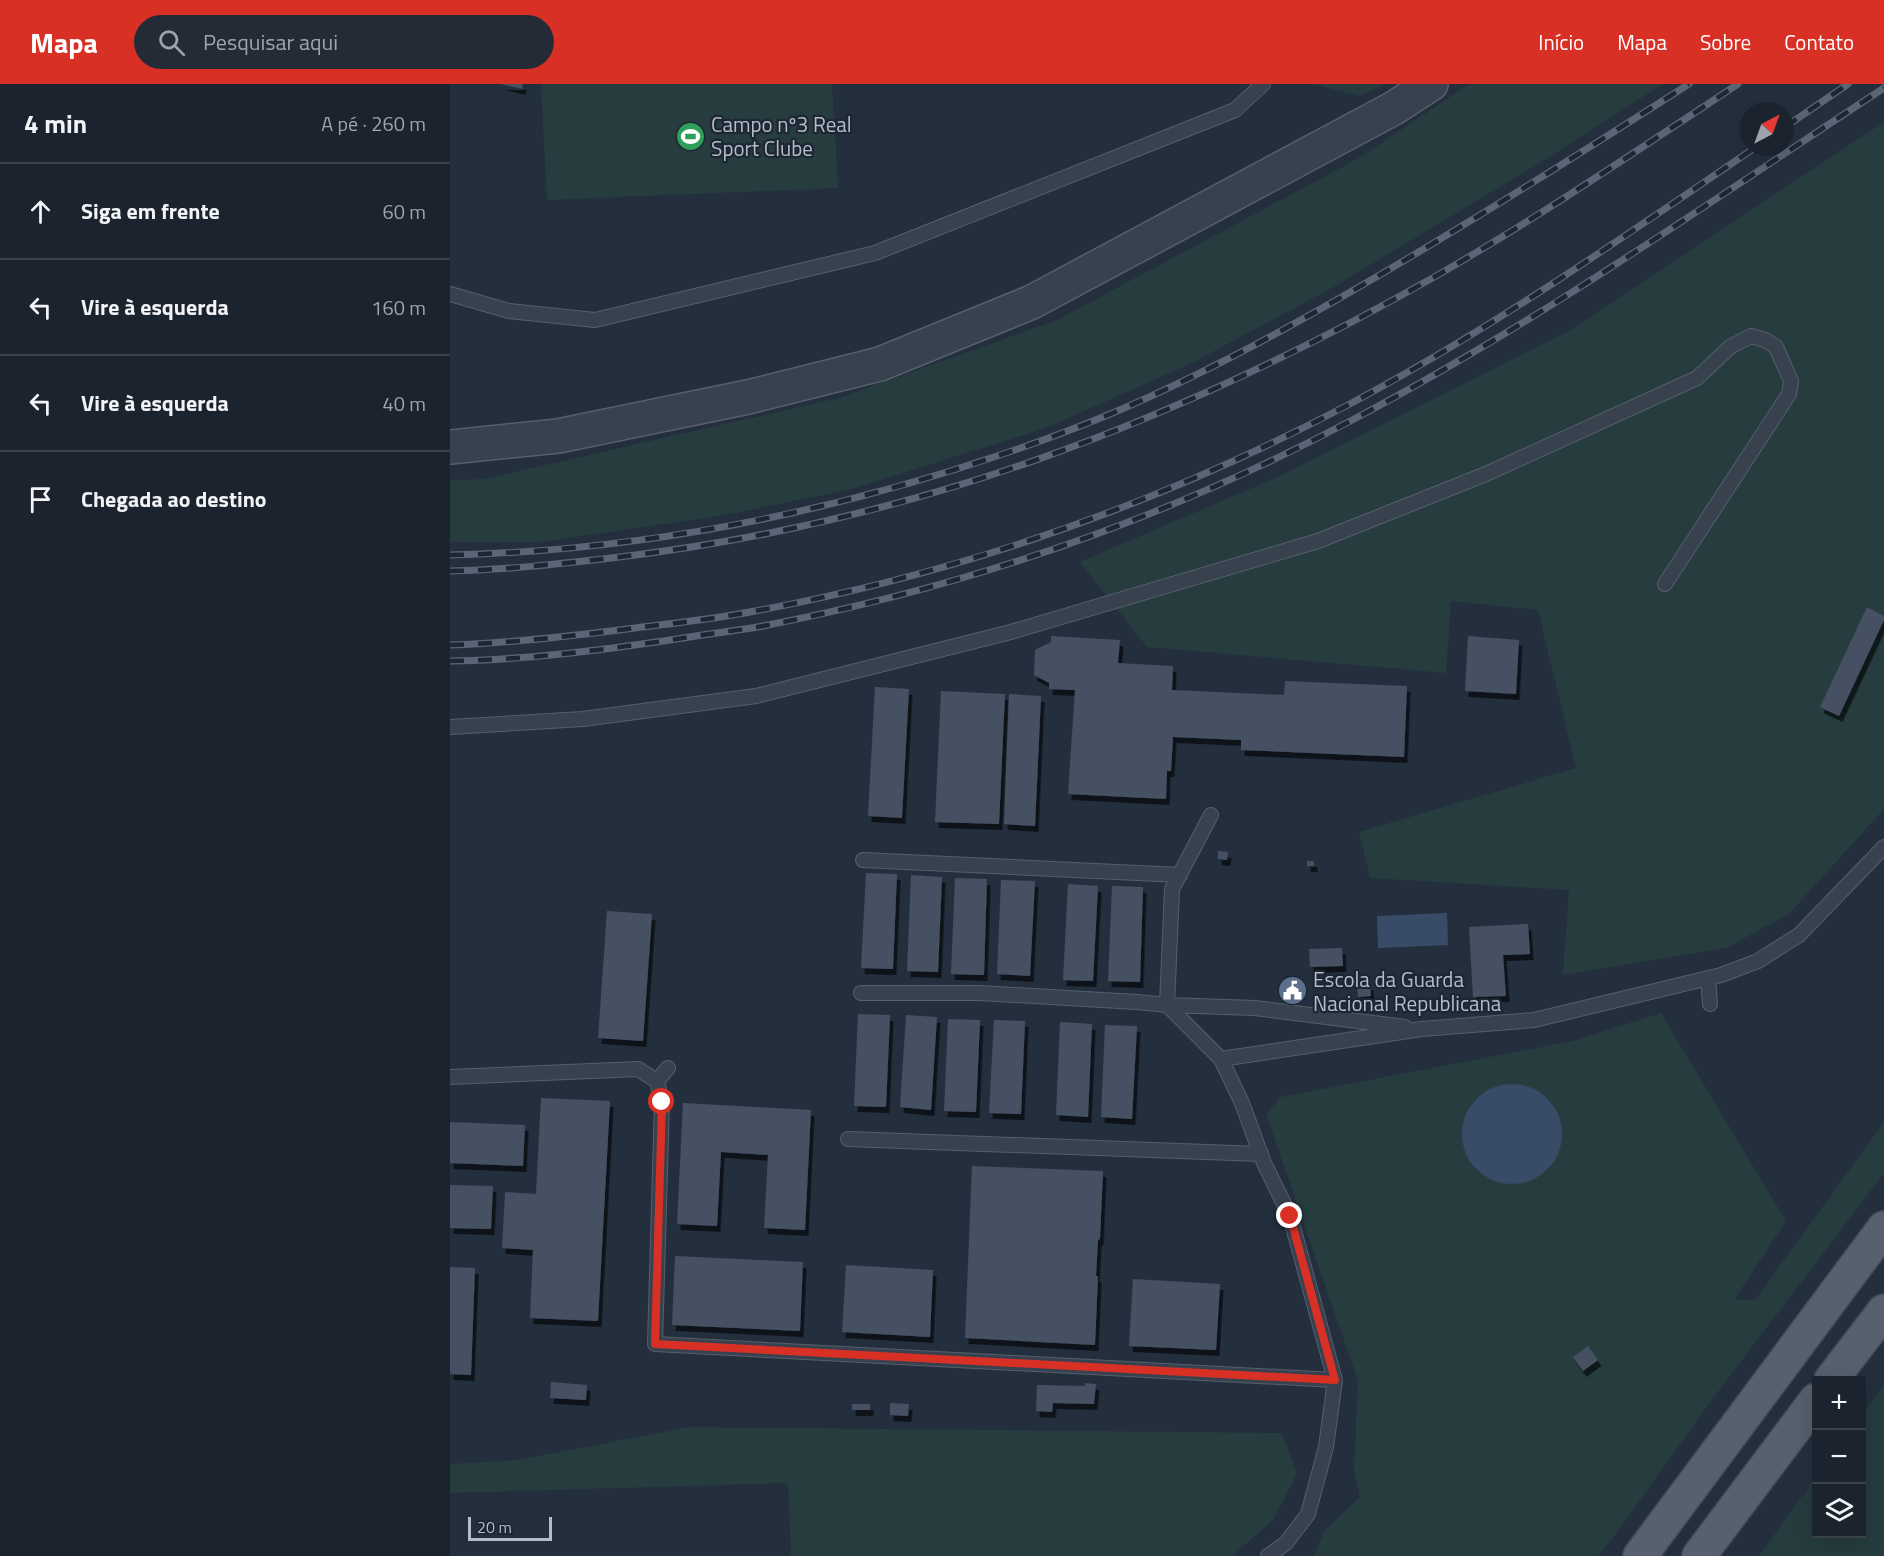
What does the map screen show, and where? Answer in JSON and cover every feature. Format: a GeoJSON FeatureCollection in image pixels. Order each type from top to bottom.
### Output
{"type":"FeatureCollection","features":[{"type":"Feature","properties":{"kind":"main road"},"geometry":{"type":"LineString","coordinates":[[1640,1556],[1884,1228]]}},
{"type":"Feature","properties":{"kind":"main road"},"geometry":{"type":"LineString","coordinates":[[1834,1376],[1884,1311]]}},
{"type":"Feature","properties":{"kind":"main road"},"geometry":{"type":"LineString","coordinates":[[1699,1556],[1812,1405]]}},
{"type":"Feature","properties":{"kind":"street"},"geometry":{"type":"LineString","coordinates":[[450,447],[558,436],[748,397],[880,364],[1032,302],[1395,108],[1431,84]]}},
{"type":"Feature","properties":{"kind":"lane"},"geometry":{"type":"LineString","coordinates":[[450,294],[509,310],[595,320],[875,253],[1235,110],[1263,84]]}},
{"type":"Feature","properties":{"kind":"lane"},"geometry":{"type":"LineString","coordinates":[[450,727],[583,719],[756,696],[1023,628],[1329,537],[1486,474],[1697,378],[1730,347],[1751,336],[1765,340],[1776,347],[1791,381],[1789,394],[1665,584]]}},
{"type":"Feature","properties":{"kind":"lane"},"geometry":{"type":"LineString","coordinates":[[1211,815],[1172,889],[1167,1005],[1221,1059],[1242,1103],[1261,1154],[1290,1216],[1335,1380],[1326,1447],[1308,1514],[1286,1543],[1268,1556]]}},
{"type":"Feature","properties":{"kind":"lane"},"geometry":{"type":"LineString","coordinates":[[1221,1059],[1422,1029],[1534,1020],[1708,978],[1758,961],[1799,935],[1884,847]]}},
{"type":"Feature","properties":{"kind":"lane"},"geometry":{"type":"LineString","coordinates":[[863,860],[1180,875]]}},
{"type":"Feature","properties":{"kind":"lane"},"geometry":{"type":"LineString","coordinates":[[1708,978],[1710,1004]]}},
{"type":"Feature","properties":{"kind":"lane"},"geometry":{"type":"LineString","coordinates":[[861,993],[979,993],[1255,1008],[1422,1029]]}},
{"type":"Feature","properties":{"kind":"lane"},"geometry":{"type":"LineString","coordinates":[[657,1081],[668,1068]]}},
{"type":"Feature","properties":{"kind":"lane"},"geometry":{"type":"LineString","coordinates":[[450,1077],[638,1069],[657,1081],[662,1102],[655,1344],[1335,1380]]}},
{"type":"Feature","properties":{"kind":"lane"},"geometry":{"type":"LineString","coordinates":[[848,1139],[1261,1154]]}},
{"type":"Feature","properties":{"kind":"green space","name":"Campo nº3 Real Sport Clube"},"geometry":{"type":"Polygon","coordinates":[[[541,84],[832,84],[838,188],[547,200],[541,84]]]}},
{"type":"Feature","properties":{"kind":"green space"},"geometry":{"type":"Polygon","coordinates":[[[1313,84],[1386,84],[1359,96],[1313,84]]]}},
{"type":"Feature","properties":{"kind":"green space"},"geometry":{"type":"Polygon","coordinates":[[[1469,84],[1663,84],[1543,161],[1332,288],[1192,363],[1046,428],[849,490],[720,516],[540,542],[450,542],[450,480],[484,479],[839,398],[1057,320],[1359,158],[1469,84]]]}},
{"type":"Feature","properties":{"kind":"green space"},"geometry":{"type":"Polygon","coordinates":[[[1884,122],[1884,809],[1789,914],[1726,948],[1563,975],[1569,890],[1370,878],[1359,832],[1576,768],[1538,610],[1451,601],[1446,673],[1147,647],[1080,562],[1280,476],[1569,331],[1884,122]]]}},
{"type":"Feature","properties":{"kind":"green space"},"geometry":{"type":"Polygon","coordinates":[[[1661,1013],[1786,1221],[1734,1300],[1755,1300],[1884,1122],[1884,1173],[1714,1397],[1598,1556],[1314,1556],[1324,1531],[1360,1497],[1354,1471],[1358,1381],[1266,1114],[1281,1097],[1573,1041],[1661,1013]]]}},
{"type":"Feature","properties":{"kind":"green space"},"geometry":{"type":"Polygon","coordinates":[[[1884,1384],[1884,1556],[1759,1556],[1812,1483],[1812,1538],[1866,1538],[1866,1409],[1884,1384]]]}},
{"type":"Feature","properties":{"kind":"green space"},"geometry":{"type":"Polygon","coordinates":[[[690,1427],[1282,1433],[1297,1474],[1273,1520],[1232,1556],[791,1556],[788,1483],[450,1493],[450,1464],[517,1460],[690,1427]]]}},
{"type":"Feature","properties":{"kind":"water"},"geometry":{"type":"Polygon","coordinates":[[[1447,913],[1448,945],[1378,948],[1377,916],[1447,913]]]}},
{"type":"Feature","properties":{"kind":"water"},"geometry":{"type":"Polygon","coordinates":[[[1512,1084],[1540,1092],[1554,1106],[1562,1134],[1554,1162],[1540,1176],[1512,1184],[1484,1176],[1470,1162],[1462,1134],[1470,1106],[1484,1092],[1512,1084]]]}},
{"type":"Feature","properties":{"kind":"building"},"geometry":{"type":"Polygon","coordinates":[[[501,84],[523,84],[522,89],[501,84]]]}},
{"type":"Feature","properties":{"kind":"building"},"geometry":{"type":"Polygon","coordinates":[[[1867,607],[1884,616],[1884,620],[1839,716],[1820,707],[1867,607]]]}},
{"type":"Feature","properties":{"kind":"building"},"geometry":{"type":"Polygon","coordinates":[[[1051,636],[1120,640],[1118,663],[1173,666],[1172,690],[1284,695],[1285,681],[1407,686],[1404,757],[1241,750],[1241,740],[1173,737],[1171,771],[1167,771],[1166,799],[1068,794],[1075,690],[1049,689],[1049,683],[1034,675],[1035,650],[1051,642],[1051,636]]]}},
{"type":"Feature","properties":{"kind":"building"},"geometry":{"type":"Polygon","coordinates":[[[1468,636],[1519,640],[1516,694],[1465,691],[1468,636]]]}},
{"type":"Feature","properties":{"kind":"building"},"geometry":{"type":"Polygon","coordinates":[[[875,687],[909,689],[902,818],[868,816],[875,687]]]}},
{"type":"Feature","properties":{"kind":"building"},"geometry":{"type":"Polygon","coordinates":[[[941,691],[1005,694],[999,824],[935,822],[941,691]]]}},
{"type":"Feature","properties":{"kind":"building"},"geometry":{"type":"Polygon","coordinates":[[[1009,694],[1041,696],[1035,826],[1004,824],[1009,694]]]}},
{"type":"Feature","properties":{"kind":"building"},"geometry":{"type":"Polygon","coordinates":[[[1218,851],[1228,852],[1227,860],[1218,859],[1218,851]]]}},
{"type":"Feature","properties":{"kind":"building"},"geometry":{"type":"Polygon","coordinates":[[[1307,861],[1314,861],[1314,866],[1307,866],[1307,861]]]}},
{"type":"Feature","properties":{"kind":"building"},"geometry":{"type":"Polygon","coordinates":[[[866,873],[897,874],[893,969],[861,968],[866,873]]]}},
{"type":"Feature","properties":{"kind":"building"},"geometry":{"type":"Polygon","coordinates":[[[911,875],[942,877],[938,972],[907,971],[911,875]]]}},
{"type":"Feature","properties":{"kind":"building"},"geometry":{"type":"Polygon","coordinates":[[[955,878],[987,879],[984,975],[951,974],[955,878]]]}},
{"type":"Feature","properties":{"kind":"building"},"geometry":{"type":"Polygon","coordinates":[[[1001,880],[1035,881],[1030,976],[997,974],[1001,880]]]}},
{"type":"Feature","properties":{"kind":"building"},"geometry":{"type":"Polygon","coordinates":[[[1068,884],[1098,886],[1093,981],[1063,980],[1068,884]]]}},
{"type":"Feature","properties":{"kind":"building"},"geometry":{"type":"Polygon","coordinates":[[[1112,886],[1143,887],[1140,982],[1108,981],[1112,886]]]}},
{"type":"Feature","properties":{"kind":"building"},"geometry":{"type":"Polygon","coordinates":[[[607,911],[652,914],[643,1041],[598,1038],[607,911]]]}},
{"type":"Feature","properties":{"kind":"building"},"geometry":{"type":"Polygon","coordinates":[[[1528,924],[1530,954],[1503,955],[1506,996],[1473,997],[1469,927],[1528,924]]]}},
{"type":"Feature","properties":{"kind":"building"},"geometry":{"type":"Polygon","coordinates":[[[1342,948],[1343,966],[1310,967],[1309,949],[1342,948]]]}},
{"type":"Feature","properties":{"kind":"building"},"geometry":{"type":"Polygon","coordinates":[[[1370,984],[1371,996],[1358,997],[1357,985],[1370,984]]]}},
{"type":"Feature","properties":{"kind":"building"},"geometry":{"type":"Polygon","coordinates":[[[858,1014],[890,1015],[886,1107],[854,1106],[858,1014]]]}},
{"type":"Feature","properties":{"kind":"building"},"geometry":{"type":"Polygon","coordinates":[[[906,1015],[937,1017],[931,1110],[900,1107],[906,1015]]]}},
{"type":"Feature","properties":{"kind":"building"},"geometry":{"type":"Polygon","coordinates":[[[948,1019],[980,1020],[976,1112],[944,1111],[948,1019]]]}},
{"type":"Feature","properties":{"kind":"building"},"geometry":{"type":"Polygon","coordinates":[[[994,1020],[1025,1021],[1021,1114],[989,1113],[994,1020]]]}},
{"type":"Feature","properties":{"kind":"building"},"geometry":{"type":"Polygon","coordinates":[[[1060,1022],[1092,1024],[1088,1117],[1056,1115],[1060,1022]]]}},
{"type":"Feature","properties":{"kind":"building"},"geometry":{"type":"Polygon","coordinates":[[[1105,1025],[1137,1026],[1132,1119],[1101,1117],[1105,1025]]]}},
{"type":"Feature","properties":{"kind":"building"},"geometry":{"type":"Polygon","coordinates":[[[541,1098],[610,1101],[598,1321],[530,1318],[533,1250],[502,1248],[505,1192],[536,1194],[541,1098]]]}},
{"type":"Feature","properties":{"kind":"building"},"geometry":{"type":"Polygon","coordinates":[[[683,1103],[811,1110],[805,1230],[764,1228],[768,1155],[721,1152],[717,1226],[677,1224],[683,1103]]]}},
{"type":"Feature","properties":{"kind":"building"},"geometry":{"type":"Polygon","coordinates":[[[450,1122],[525,1125],[523,1166],[450,1163],[450,1122]]]}},
{"type":"Feature","properties":{"kind":"building"},"geometry":{"type":"Polygon","coordinates":[[[972,1166],[1103,1171],[1096,1276],[1098,1276],[1095,1345],[965,1338],[972,1166]]]}},
{"type":"Feature","properties":{"kind":"building"},"geometry":{"type":"Polygon","coordinates":[[[450,1185],[493,1186],[491,1229],[450,1228],[450,1185]]]}},
{"type":"Feature","properties":{"kind":"building"},"geometry":{"type":"Polygon","coordinates":[[[675,1256],[803,1262],[800,1331],[672,1325],[675,1256]]]}},
{"type":"Feature","properties":{"kind":"building"},"geometry":{"type":"Polygon","coordinates":[[[846,1265],[933,1270],[930,1337],[842,1332],[846,1265]]]}},
{"type":"Feature","properties":{"kind":"building"},"geometry":{"type":"Polygon","coordinates":[[[450,1267],[475,1268],[471,1375],[450,1374],[450,1267]]]}},
{"type":"Feature","properties":{"kind":"building"},"geometry":{"type":"Polygon","coordinates":[[[1133,1279],[1220,1284],[1216,1350],[1129,1346],[1133,1279]]]}},
{"type":"Feature","properties":{"kind":"building"},"geometry":{"type":"Polygon","coordinates":[[[1588,1346],[1598,1360],[1583,1371],[1573,1357],[1588,1346]]]}},
{"type":"Feature","properties":{"kind":"building"},"geometry":{"type":"Polygon","coordinates":[[[551,1382],[587,1385],[586,1400],[550,1398],[551,1382]]]}},
{"type":"Feature","properties":{"kind":"building"},"geometry":{"type":"Polygon","coordinates":[[[1085,1383],[1096,1384],[1094,1404],[1053,1403],[1052,1412],[1036,1411],[1037,1385],[1085,1386],[1085,1383]]]}},
{"type":"Feature","properties":{"kind":"building"},"geometry":{"type":"Polygon","coordinates":[[[890,1403],[909,1404],[908,1416],[890,1415],[890,1403]]]}},
{"type":"Feature","properties":{"kind":"building"},"geometry":{"type":"Polygon","coordinates":[[[852,1404],[870,1404],[870,1410],[852,1410],[852,1404]]]}},
{"type":"Feature","properties":{"kind":"railway"},"geometry":{"type":"LineString","coordinates":[[450,555],[590,546],[729,526],[866,495],[1015,450],[1072,429],[1198,374],[1319,310],[1469,222],[1689,84]]}},
{"type":"Feature","properties":{"kind":"railway"},"geometry":{"type":"LineString","coordinates":[[450,571],[511,568],[611,558],[721,542],[829,520],[934,493],[1038,459],[1139,421],[1240,377],[1338,329],[1436,276],[1588,183],[1738,84]]}},
{"type":"Feature","properties":{"kind":"railway"},"geometry":{"type":"LineString","coordinates":[[1794,121],[1848,84]]}},
{"type":"Feature","properties":{"kind":"railway"},"geometry":{"type":"LineString","coordinates":[[450,661],[564,654],[649,643],[763,626],[840,610],[993,569],[1142,517],[1286,454],[1424,381],[1624,259],[1884,88]]}},
{"type":"Feature","properties":{"kind":"railway"},"geometry":{"type":"LineString","coordinates":[[450,645],[589,634],[740,614],[908,577],[1058,531],[1204,474],[1276,441],[1399,377],[1503,315],[1743,156]]}},
{"type":"Feature","properties":{"kind":"place","name":"Campo nº3 Real Sport Clube"},"geometry":{"type":"Point","coordinates":[690,136]}},
{"type":"Feature","properties":{"kind":"place","name":"Escola da Guarda Nacional Republicana"},"geometry":{"type":"Point","coordinates":[1292,991]}},
{"type":"Feature","properties":{"kind":"route"},"geometry":{"type":"LineString","coordinates":[[662,1102],[655,1344],[1335,1380],[1290,1216]]}}]}
